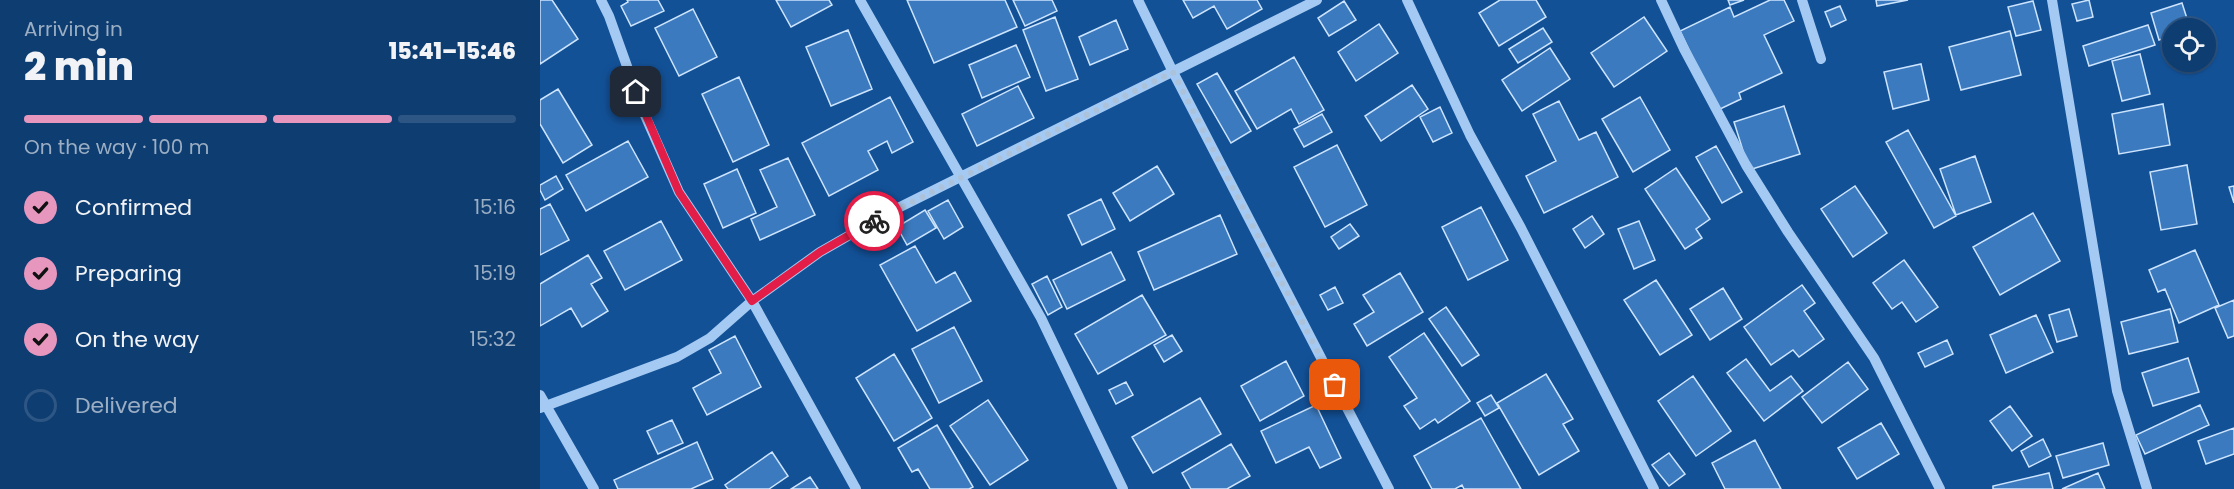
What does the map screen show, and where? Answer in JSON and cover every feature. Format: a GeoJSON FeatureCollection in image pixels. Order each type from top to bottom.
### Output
{"type":"FeatureCollection","features":[{"type":"Feature","properties":{"kind":"street"},"geometry":{"type":"LineString","coordinates":[[601,0],[609,16],[643,111],[679,192],[752,301],[856,489]]}},
{"type":"Feature","properties":{"kind":"street"},"geometry":{"type":"LineString","coordinates":[[860,0],[1041,318],[1123,489]]}},
{"type":"Feature","properties":{"kind":"street"},"geometry":{"type":"LineString","coordinates":[[1138,0],[1389,489]]}},
{"type":"Feature","properties":{"kind":"street"},"geometry":{"type":"LineString","coordinates":[[543,407],[677,357],[710,338],[752,301],[820,252],[890,212],[1317,0]]}},
{"type":"Feature","properties":{"kind":"street"},"geometry":{"type":"LineString","coordinates":[[1407,0],[1470,135],[1521,228],[1654,489]]}},
{"type":"Feature","properties":{"kind":"street"},"geometry":{"type":"LineString","coordinates":[[1661,0],[1684,49],[1746,165],[1788,232],[1874,358],[1940,489]]}},
{"type":"Feature","properties":{"kind":"street"},"geometry":{"type":"LineString","coordinates":[[1802,0],[1821,59]]}},
{"type":"Feature","properties":{"kind":"street"},"geometry":{"type":"LineString","coordinates":[[2052,0],[2117,391],[2147,489]]}},
{"type":"Feature","properties":{"kind":"street"},"geometry":{"type":"LineString","coordinates":[[540,394],[543,407],[594,489]]}},
{"type":"Feature","properties":{"kind":"building"},"geometry":{"type":"Polygon","coordinates":[[[540,0],[552,0],[578,39],[540,64],[540,0]]]}},
{"type":"Feature","properties":{"kind":"building"},"geometry":{"type":"Polygon","coordinates":[[[627,0],[658,0],[664,11],[631,26],[621,6],[628,2],[627,0]]]}},
{"type":"Feature","properties":{"kind":"building"},"geometry":{"type":"Polygon","coordinates":[[[776,0],[829,0],[832,5],[791,27],[776,0]]]}},
{"type":"Feature","properties":{"kind":"building"},"geometry":{"type":"Polygon","coordinates":[[[907,0],[1005,0],[1017,27],[934,63],[907,0]]]}},
{"type":"Feature","properties":{"kind":"building"},"geometry":{"type":"Polygon","coordinates":[[[1013,0],[1052,0],[1057,11],[1025,26],[1013,0]]]}},
{"type":"Feature","properties":{"kind":"building"},"geometry":{"type":"Polygon","coordinates":[[[1183,0],[1257,0],[1262,9],[1227,29],[1214,6],[1193,18],[1183,0]]]}},
{"type":"Feature","properties":{"kind":"building"},"geometry":{"type":"Polygon","coordinates":[[[1500,0],[1536,0],[1546,17],[1499,46],[1479,13],[1500,0]]]}},
{"type":"Feature","properties":{"kind":"building"},"geometry":{"type":"Polygon","coordinates":[[[1728,0],[1744,0],[1730,5],[1728,0]]]}},
{"type":"Feature","properties":{"kind":"building"},"geometry":{"type":"Polygon","coordinates":[[[1770,0],[1784,0],[1794,21],[1764,35],[1782,73],[1739,93],[1741,99],[1718,110],[1680,31],[1730,7],[1734,17],[1770,0]]]}},
{"type":"Feature","properties":{"kind":"building"},"geometry":{"type":"Polygon","coordinates":[[[1876,0],[1908,0],[1877,6],[1876,0]]]}},
{"type":"Feature","properties":{"kind":"building"},"geometry":{"type":"Polygon","coordinates":[[[2089,0],[2093,17],[2077,21],[2072,4],[2089,0]]]}},
{"type":"Feature","properties":{"kind":"building"},"geometry":{"type":"Polygon","coordinates":[[[1344,1],[1356,20],[1329,36],[1318,18],[1344,1]]]}},
{"type":"Feature","properties":{"kind":"building"},"geometry":{"type":"Polygon","coordinates":[[[2033,1],[2041,30],[2016,36],[2008,7],[2033,1]]]}},
{"type":"Feature","properties":{"kind":"building"},"geometry":{"type":"Polygon","coordinates":[[[2182,3],[2187,18],[2162,18],[2162,39],[2159,40],[2151,13],[2182,3]]]}},
{"type":"Feature","properties":{"kind":"building"},"geometry":{"type":"Polygon","coordinates":[[[1840,6],[1846,20],[1831,27],[1825,12],[1840,6]]]}},
{"type":"Feature","properties":{"kind":"building"},"geometry":{"type":"Polygon","coordinates":[[[693,9],[717,57],[679,76],[655,28],[693,9]]]}},
{"type":"Feature","properties":{"kind":"building"},"geometry":{"type":"Polygon","coordinates":[[[1055,17],[1078,79],[1046,91],[1023,30],[1055,17]]]}},
{"type":"Feature","properties":{"kind":"building"},"geometry":{"type":"Polygon","coordinates":[[[1644,17],[1667,51],[1614,87],[1591,53],[1644,17]]]}},
{"type":"Feature","properties":{"kind":"building"},"geometry":{"type":"Polygon","coordinates":[[[1116,20],[1128,49],[1090,65],[1079,37],[1116,20]]]}},
{"type":"Feature","properties":{"kind":"building"},"geometry":{"type":"Polygon","coordinates":[[[1379,24],[1398,53],[1356,81],[1338,52],[1379,24]]]}},
{"type":"Feature","properties":{"kind":"building"},"geometry":{"type":"Polygon","coordinates":[[[2148,25],[2155,45],[2089,66],[2083,46],[2148,25]]]}},
{"type":"Feature","properties":{"kind":"building"},"geometry":{"type":"Polygon","coordinates":[[[1543,28],[1552,42],[1518,63],[1509,49],[1543,28]]]}},
{"type":"Feature","properties":{"kind":"building"},"geometry":{"type":"Polygon","coordinates":[[[848,30],[872,89],[831,106],[806,47],[848,30]]]}},
{"type":"Feature","properties":{"kind":"building"},"geometry":{"type":"Polygon","coordinates":[[[2010,31],[2021,75],[1961,90],[1949,47],[2010,31]]]}},
{"type":"Feature","properties":{"kind":"building"},"geometry":{"type":"Polygon","coordinates":[[[1016,45],[1030,77],[982,98],[969,65],[1016,45]]]}},
{"type":"Feature","properties":{"kind":"building"},"geometry":{"type":"Polygon","coordinates":[[[1550,48],[1570,79],[1522,111],[1502,80],[1550,48]]]}},
{"type":"Feature","properties":{"kind":"building"},"geometry":{"type":"Polygon","coordinates":[[[2140,54],[2150,94],[2122,101],[2112,61],[2140,54]]]}},
{"type":"Feature","properties":{"kind":"building"},"geometry":{"type":"Polygon","coordinates":[[[1294,57],[1324,110],[1299,124],[1291,109],[1257,129],[1235,91],[1294,57]]]}},
{"type":"Feature","properties":{"kind":"building"},"geometry":{"type":"Polygon","coordinates":[[[1921,64],[1929,100],[1893,109],[1884,72],[1921,64]]]}},
{"type":"Feature","properties":{"kind":"building"},"geometry":{"type":"Polygon","coordinates":[[[1217,73],[1251,131],[1231,143],[1197,84],[1217,73]]]}},
{"type":"Feature","properties":{"kind":"building"},"geometry":{"type":"Polygon","coordinates":[[[739,77],[769,145],[733,162],[702,94],[739,77]]]}},
{"type":"Feature","properties":{"kind":"building"},"geometry":{"type":"Polygon","coordinates":[[[1412,85],[1428,109],[1381,141],[1365,116],[1412,85]]]}},
{"type":"Feature","properties":{"kind":"building"},"geometry":{"type":"Polygon","coordinates":[[[1018,86],[1034,118],[977,146],[962,114],[1018,86]]]}},
{"type":"Feature","properties":{"kind":"building"},"geometry":{"type":"Polygon","coordinates":[[[558,89],[592,145],[563,163],[540,124],[540,100],[558,89]]]}},
{"type":"Feature","properties":{"kind":"building"},"geometry":{"type":"Polygon","coordinates":[[[890,97],[913,142],[892,153],[887,141],[868,151],[878,170],[829,196],[802,143],[890,97]]]}},
{"type":"Feature","properties":{"kind":"building"},"geometry":{"type":"Polygon","coordinates":[[[1640,97],[1670,150],[1633,172],[1602,119],[1640,97]]]}},
{"type":"Feature","properties":{"kind":"building"},"geometry":{"type":"Polygon","coordinates":[[[1559,101],[1579,140],[1596,132],[1618,177],[1544,213],[1526,176],[1556,161],[1533,114],[1559,101]]]}},
{"type":"Feature","properties":{"kind":"building"},"geometry":{"type":"Polygon","coordinates":[[[2163,104],[2170,145],[2119,154],[2112,114],[2163,104]]]}},
{"type":"Feature","properties":{"kind":"building"},"geometry":{"type":"Polygon","coordinates":[[[1784,106],[1800,154],[1749,170],[1734,122],[1784,106]]]}},
{"type":"Feature","properties":{"kind":"building"},"geometry":{"type":"Polygon","coordinates":[[[1440,107],[1452,133],[1433,142],[1420,117],[1440,107]]]}},
{"type":"Feature","properties":{"kind":"building"},"geometry":{"type":"Polygon","coordinates":[[[1322,114],[1332,132],[1304,147],[1294,129],[1322,114]]]}},
{"type":"Feature","properties":{"kind":"building"},"geometry":{"type":"Polygon","coordinates":[[[1908,130],[1956,216],[1934,228],[1886,142],[1908,130]]]}},
{"type":"Feature","properties":{"kind":"building"},"geometry":{"type":"Polygon","coordinates":[[[628,141],[648,177],[586,211],[566,175],[628,141]]]}},
{"type":"Feature","properties":{"kind":"building"},"geometry":{"type":"Polygon","coordinates":[[[1337,145],[1367,205],[1325,227],[1294,167],[1337,145]]]}},
{"type":"Feature","properties":{"kind":"building"},"geometry":{"type":"Polygon","coordinates":[[[1716,146],[1742,192],[1722,203],[1696,157],[1716,146]]]}},
{"type":"Feature","properties":{"kind":"building"},"geometry":{"type":"Polygon","coordinates":[[[1975,156],[1991,202],[1956,215],[1940,169],[1975,156]]]}},
{"type":"Feature","properties":{"kind":"building"},"geometry":{"type":"Polygon","coordinates":[[[788,158],[815,215],[760,240],[751,219],[777,207],[760,170],[788,158]]]}},
{"type":"Feature","properties":{"kind":"building"},"geometry":{"type":"Polygon","coordinates":[[[2187,165],[2197,224],[2161,230],[2150,172],[2187,165]]]}},
{"type":"Feature","properties":{"kind":"building"},"geometry":{"type":"Polygon","coordinates":[[[1157,166],[1174,194],[1130,221],[1113,193],[1157,166]]]}},
{"type":"Feature","properties":{"kind":"building"},"geometry":{"type":"Polygon","coordinates":[[[1676,168],[1710,219],[1696,229],[1702,238],[1685,249],[1645,189],[1676,168]]]}},
{"type":"Feature","properties":{"kind":"building"},"geometry":{"type":"Polygon","coordinates":[[[737,169],[756,213],[723,228],[704,184],[737,169]]]}},
{"type":"Feature","properties":{"kind":"building"},"geometry":{"type":"Polygon","coordinates":[[[556,176],[563,189],[545,200],[540,185],[556,176]]]}},
{"type":"Feature","properties":{"kind":"building"},"geometry":{"type":"Polygon","coordinates":[[[1855,186],[1887,233],[1853,257],[1821,209],[1855,186]]]}},
{"type":"Feature","properties":{"kind":"building"},"geometry":{"type":"Polygon","coordinates":[[[2234,186],[2234,203],[2229,187],[2234,186]]]}},
{"type":"Feature","properties":{"kind":"building"},"geometry":{"type":"Polygon","coordinates":[[[1101,199],[1115,229],[1082,245],[1068,215],[1101,199]]]}},
{"type":"Feature","properties":{"kind":"building"},"geometry":{"type":"Polygon","coordinates":[[[948,200],[963,227],[944,239],[928,211],[948,200]]]}},
{"type":"Feature","properties":{"kind":"building"},"geometry":{"type":"Polygon","coordinates":[[[550,204],[569,240],[540,255],[540,209],[550,204]]]}},
{"type":"Feature","properties":{"kind":"building"},"geometry":{"type":"Polygon","coordinates":[[[1481,207],[1508,260],[1468,280],[1442,227],[1481,207]]]}},
{"type":"Feature","properties":{"kind":"building"},"geometry":{"type":"Polygon","coordinates":[[[925,210],[936,228],[907,245],[897,227],[925,210]]]}},
{"type":"Feature","properties":{"kind":"building"},"geometry":{"type":"Polygon","coordinates":[[[2033,213],[2060,261],[2000,295],[1973,247],[2033,213]]]}},
{"type":"Feature","properties":{"kind":"building"},"geometry":{"type":"Polygon","coordinates":[[[1220,215],[1237,254],[1154,290],[1138,252],[1220,215]]]}},
{"type":"Feature","properties":{"kind":"building"},"geometry":{"type":"Polygon","coordinates":[[[1592,216],[1604,234],[1585,248],[1573,229],[1592,216]]]}},
{"type":"Feature","properties":{"kind":"building"},"geometry":{"type":"Polygon","coordinates":[[[661,221],[682,260],[625,290],[604,251],[661,221]]]}},
{"type":"Feature","properties":{"kind":"building"},"geometry":{"type":"Polygon","coordinates":[[[1639,221],[1655,260],[1634,269],[1618,229],[1639,221]]]}},
{"type":"Feature","properties":{"kind":"building"},"geometry":{"type":"Polygon","coordinates":[[[1350,224],[1359,236],[1339,249],[1331,237],[1350,224]]]}},
{"type":"Feature","properties":{"kind":"building"},"geometry":{"type":"Polygon","coordinates":[[[915,246],[936,283],[955,272],[971,301],[917,331],[880,265],[915,246]]]}},
{"type":"Feature","properties":{"kind":"building"},"geometry":{"type":"Polygon","coordinates":[[[2195,250],[2219,305],[2179,323],[2165,289],[2158,292],[2149,270],[2195,250]]]}},
{"type":"Feature","properties":{"kind":"building"},"geometry":{"type":"Polygon","coordinates":[[[1111,252],[1125,280],[1067,309],[1053,280],[1111,252]]]}},
{"type":"Feature","properties":{"kind":"building"},"geometry":{"type":"Polygon","coordinates":[[[588,255],[602,278],[591,284],[608,311],[582,327],[571,308],[540,326],[540,284],[588,255]]]}},
{"type":"Feature","properties":{"kind":"building"},"geometry":{"type":"Polygon","coordinates":[[[1904,260],[1938,307],[1916,322],[1902,302],[1892,309],[1873,283],[1904,260]]]}},
{"type":"Feature","properties":{"kind":"building"},"geometry":{"type":"Polygon","coordinates":[[[1400,273],[1423,312],[1367,346],[1354,324],[1374,312],[1363,295],[1400,273]]]}},
{"type":"Feature","properties":{"kind":"building"},"geometry":{"type":"Polygon","coordinates":[[[1047,276],[1062,307],[1048,315],[1032,284],[1047,276]]]}},
{"type":"Feature","properties":{"kind":"building"},"geometry":{"type":"Polygon","coordinates":[[[1656,280],[1692,335],[1660,355],[1624,300],[1656,280]]]}},
{"type":"Feature","properties":{"kind":"building"},"geometry":{"type":"Polygon","coordinates":[[[1802,285],[1815,303],[1804,311],[1824,339],[1799,357],[1793,350],[1771,365],[1744,327],[1802,285]]]}},
{"type":"Feature","properties":{"kind":"building"},"geometry":{"type":"Polygon","coordinates":[[[1335,287],[1343,303],[1328,310],[1320,295],[1335,287]]]}},
{"type":"Feature","properties":{"kind":"building"},"geometry":{"type":"Polygon","coordinates":[[[1723,288],[1742,319],[1710,340],[1690,309],[1723,288]]]}},
{"type":"Feature","properties":{"kind":"building"},"geometry":{"type":"Polygon","coordinates":[[[1142,295],[1166,335],[1098,374],[1075,334],[1142,295]]]}},
{"type":"Feature","properties":{"kind":"building"},"geometry":{"type":"Polygon","coordinates":[[[2234,300],[2234,336],[2228,338],[2215,308],[2234,300]]]}},
{"type":"Feature","properties":{"kind":"building"},"geometry":{"type":"Polygon","coordinates":[[[1446,307],[1479,355],[1462,366],[1429,319],[1446,307]]]}},
{"type":"Feature","properties":{"kind":"building"},"geometry":{"type":"Polygon","coordinates":[[[2069,309],[2077,336],[2057,342],[2049,315],[2069,309]]]}},
{"type":"Feature","properties":{"kind":"building"},"geometry":{"type":"Polygon","coordinates":[[[2170,309],[2178,342],[2129,354],[2121,322],[2170,309]]]}},
{"type":"Feature","properties":{"kind":"building"},"geometry":{"type":"Polygon","coordinates":[[[2036,315],[2053,352],[2006,373],[1990,335],[2036,315]]]}},
{"type":"Feature","properties":{"kind":"building"},"geometry":{"type":"Polygon","coordinates":[[[954,327],[982,381],[939,403],[912,349],[954,327]]]}},
{"type":"Feature","properties":{"kind":"building"},"geometry":{"type":"Polygon","coordinates":[[[1424,333],[1470,401],[1438,423],[1435,419],[1420,429],[1404,406],[1417,398],[1389,357],[1424,333]]]}},
{"type":"Feature","properties":{"kind":"building"},"geometry":{"type":"Polygon","coordinates":[[[1172,335],[1182,351],[1164,362],[1154,345],[1172,335]]]}},
{"type":"Feature","properties":{"kind":"building"},"geometry":{"type":"Polygon","coordinates":[[[735,336],[761,387],[707,415],[693,388],[721,373],[709,350],[735,336]]]}},
{"type":"Feature","properties":{"kind":"building"},"geometry":{"type":"Polygon","coordinates":[[[1947,340],[1953,354],[1925,367],[1918,353],[1947,340]]]}},
{"type":"Feature","properties":{"kind":"building"},"geometry":{"type":"Polygon","coordinates":[[[894,354],[932,418],[894,441],[856,378],[894,354]]]}},
{"type":"Feature","properties":{"kind":"building"},"geometry":{"type":"Polygon","coordinates":[[[2188,358],[2199,392],[2153,406],[2142,373],[2188,358]]]}},
{"type":"Feature","properties":{"kind":"building"},"geometry":{"type":"Polygon","coordinates":[[[1746,359],[1770,391],[1791,376],[1803,391],[1764,421],[1727,373],[1746,359]]]}},
{"type":"Feature","properties":{"kind":"building"},"geometry":{"type":"Polygon","coordinates":[[[1286,361],[1304,396],[1260,421],[1241,386],[1286,361]]]}},
{"type":"Feature","properties":{"kind":"building"},"geometry":{"type":"Polygon","coordinates":[[[1848,362],[1868,389],[1822,423],[1802,397],[1848,362]]]}},
{"type":"Feature","properties":{"kind":"building"},"geometry":{"type":"Polygon","coordinates":[[[1546,374],[1573,419],[1563,424],[1579,451],[1539,475],[1497,403],[1546,374]]]}},
{"type":"Feature","properties":{"kind":"building"},"geometry":{"type":"Polygon","coordinates":[[[1693,376],[1731,431],[1696,456],[1658,401],[1693,376]]]}},
{"type":"Feature","properties":{"kind":"building"},"geometry":{"type":"Polygon","coordinates":[[[1126,382],[1133,395],[1116,404],[1109,390],[1126,382]]]}},
{"type":"Feature","properties":{"kind":"building"},"geometry":{"type":"Polygon","coordinates":[[[1491,395],[1499,408],[1485,416],[1477,403],[1491,395]]]}},
{"type":"Feature","properties":{"kind":"building"},"geometry":{"type":"Polygon","coordinates":[[[1200,398],[1221,434],[1153,473],[1132,437],[1200,398]]]}},
{"type":"Feature","properties":{"kind":"building"},"geometry":{"type":"Polygon","coordinates":[[[988,400],[1028,460],[990,485],[950,426],[988,400]]]}},
{"type":"Feature","properties":{"kind":"building"},"geometry":{"type":"Polygon","coordinates":[[[1316,405],[1341,458],[1320,468],[1309,447],[1276,463],[1261,431],[1316,405]]]}},
{"type":"Feature","properties":{"kind":"building"},"geometry":{"type":"Polygon","coordinates":[[[2200,405],[2209,425],[2145,454],[2136,435],[2200,405]]]}},
{"type":"Feature","properties":{"kind":"building"},"geometry":{"type":"Polygon","coordinates":[[[2010,406],[2032,436],[2012,451],[1990,421],[2010,406]]]}},
{"type":"Feature","properties":{"kind":"building"},"geometry":{"type":"Polygon","coordinates":[[[1481,418],[1521,489],[1464,489],[1462,485],[1455,489],[1432,489],[1414,456],[1481,418]]]}},
{"type":"Feature","properties":{"kind":"building"},"geometry":{"type":"Polygon","coordinates":[[[672,420],[683,443],[658,454],[647,431],[672,420]]]}},
{"type":"Feature","properties":{"kind":"building"},"geometry":{"type":"Polygon","coordinates":[[[1881,423],[1899,454],[1857,479],[1838,448],[1881,423]]]}},
{"type":"Feature","properties":{"kind":"building"},"geometry":{"type":"Polygon","coordinates":[[[937,425],[973,487],[969,489],[930,489],[918,469],[912,472],[898,448],[937,425]]]}},
{"type":"Feature","properties":{"kind":"building"},"geometry":{"type":"Polygon","coordinates":[[[2234,428],[2234,454],[2206,464],[2198,441],[2234,428]]]}},
{"type":"Feature","properties":{"kind":"building"},"geometry":{"type":"Polygon","coordinates":[[[2043,439],[2051,456],[2029,467],[2021,451],[2043,439]]]}},
{"type":"Feature","properties":{"kind":"building"},"geometry":{"type":"Polygon","coordinates":[[[1755,440],[1781,489],[1725,489],[1712,463],[1755,440]]]}},
{"type":"Feature","properties":{"kind":"building"},"geometry":{"type":"Polygon","coordinates":[[[697,442],[713,479],[691,489],[618,489],[614,480],[697,442]]]}},
{"type":"Feature","properties":{"kind":"building"},"geometry":{"type":"Polygon","coordinates":[[[2103,443],[2109,465],[2063,478],[2056,456],[2103,443]]]}},
{"type":"Feature","properties":{"kind":"building"},"geometry":{"type":"Polygon","coordinates":[[[1231,444],[1250,476],[1227,489],[1191,489],[1182,473],[1231,444]]]}},
{"type":"Feature","properties":{"kind":"building"},"geometry":{"type":"Polygon","coordinates":[[[772,452],[788,476],[769,489],[728,489],[725,485],[772,452]]]}},
{"type":"Feature","properties":{"kind":"building"},"geometry":{"type":"Polygon","coordinates":[[[1669,453],[1685,474],[1669,486],[1652,465],[1669,453]]]}},
{"type":"Feature","properties":{"kind":"building"},"geometry":{"type":"Polygon","coordinates":[[[2049,473],[2053,489],[1993,489],[1993,486],[2049,473]]]}},
{"type":"Feature","properties":{"kind":"building"},"geometry":{"type":"Polygon","coordinates":[[[2098,473],[2105,489],[2062,489],[2098,473]]]}},
{"type":"Feature","properties":{"kind":"building"},"geometry":{"type":"Polygon","coordinates":[[[810,477],[818,489],[791,489],[810,477]]]}},
{"type":"Feature","properties":{"kind":"way so far"},"geometry":{"type":"LineString","coordinates":[[874,221],[1173,72],[1335,385]]}},
{"type":"Feature","properties":{"kind":"route"},"geometry":{"type":"LineString","coordinates":[[636,92],[679,192],[752,301],[820,252],[874,221]]}}]}
